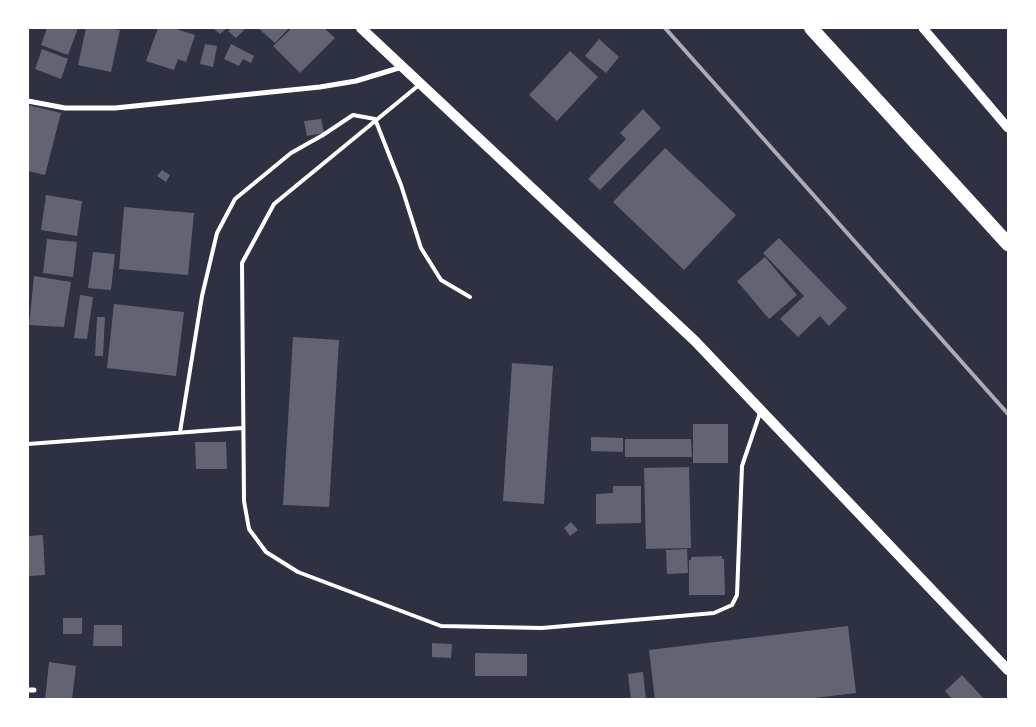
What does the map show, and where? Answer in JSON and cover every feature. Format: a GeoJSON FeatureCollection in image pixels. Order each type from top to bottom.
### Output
{"type":"FeatureCollection","features":[{"type":"Feature","properties":{"kind":"highway"},"geometry":{"type":"LineString","coordinates":[[811,28],[1008,244]]}},
{"type":"Feature","properties":{"kind":"main road"},"geometry":{"type":"LineString","coordinates":[[361,28],[695,341],[1008,670]]}},
{"type":"Feature","properties":{"kind":"street"},"geometry":{"type":"LineString","coordinates":[[923,28],[1008,128]]}},
{"type":"Feature","properties":{"kind":"street"},"geometry":{"type":"LineString","coordinates":[[28,101],[66,108],[115,108],[320,87],[356,81],[403,67]]}},
{"type":"Feature","properties":{"kind":"lane"},"geometry":{"type":"LineString","coordinates":[[421,83],[274,204],[242,263],[244,501],[249,529],[266,552],[298,572],[440,626],[542,628],[714,613],[732,605],[737,595],[742,466],[762,410]]}},
{"type":"Feature","properties":{"kind":"lane"},"geometry":{"type":"LineString","coordinates":[[180,432],[202,296],[216,232],[235,199],[291,153],[323,136],[353,115],[375,119]]}},
{"type":"Feature","properties":{"kind":"lane"},"geometry":{"type":"LineString","coordinates":[[375,119],[401,185],[421,248],[441,280],[470,297]]}},
{"type":"Feature","properties":{"kind":"lane"},"geometry":{"type":"LineString","coordinates":[[28,444],[242,428]]}},
{"type":"Feature","properties":{"kind":"building"},"geometry":{"type":"Polygon","coordinates":[[[47,28],[78,28],[68,55],[41,45],[47,28]]]}},
{"type":"Feature","properties":{"kind":"building"},"geometry":{"type":"Polygon","coordinates":[[[86,28],[120,30],[111,72],[78,65],[86,28]]]}},
{"type":"Feature","properties":{"kind":"building"},"geometry":{"type":"Polygon","coordinates":[[[158,28],[173,28],[195,35],[186,62],[178,59],[174,70],[146,61],[158,28]]]}},
{"type":"Feature","properties":{"kind":"building"},"geometry":{"type":"Polygon","coordinates":[[[213,28],[227,28],[220,34],[213,28]]]}},
{"type":"Feature","properties":{"kind":"building"},"geometry":{"type":"Polygon","coordinates":[[[232,28],[246,28],[236,38],[228,31],[232,28]]]}},
{"type":"Feature","properties":{"kind":"building"},"geometry":{"type":"Polygon","coordinates":[[[258,28],[289,28],[275,43],[258,28]]]}},
{"type":"Feature","properties":{"kind":"building"},"geometry":{"type":"Polygon","coordinates":[[[292,28],[324,28],[335,38],[300,73],[273,46],[292,28]]]}},
{"type":"Feature","properties":{"kind":"building"},"geometry":{"type":"Polygon","coordinates":[[[599,39],[619,57],[606,73],[585,56],[599,39]]]}},
{"type":"Feature","properties":{"kind":"building"},"geometry":{"type":"Polygon","coordinates":[[[205,44],[217,46],[213,67],[200,64],[205,44]]]}},
{"type":"Feature","properties":{"kind":"building"},"geometry":{"type":"Polygon","coordinates":[[[231,44],[254,56],[251,63],[243,59],[239,66],[224,59],[231,44]]]}},
{"type":"Feature","properties":{"kind":"building"},"geometry":{"type":"Polygon","coordinates":[[[42,49],[68,59],[61,79],[35,69],[42,49]]]}},
{"type":"Feature","properties":{"kind":"building"},"geometry":{"type":"Polygon","coordinates":[[[570,51],[598,77],[557,121],[529,95],[570,51]]]}},
{"type":"Feature","properties":{"kind":"building"},"geometry":{"type":"Polygon","coordinates":[[[28,105],[61,113],[45,175],[28,171],[28,105]]]}},
{"type":"Feature","properties":{"kind":"building"},"geometry":{"type":"Polygon","coordinates":[[[643,109],[661,128],[600,190],[588,179],[626,139],[620,133],[643,109]]]}},
{"type":"Feature","properties":{"kind":"building"},"geometry":{"type":"Polygon","coordinates":[[[321,119],[324,133],[307,136],[304,121],[321,119]]]}},
{"type":"Feature","properties":{"kind":"building"},"geometry":{"type":"Polygon","coordinates":[[[665,148],[736,215],[684,270],[613,202],[665,148]]]}},
{"type":"Feature","properties":{"kind":"building"},"geometry":{"type":"Polygon","coordinates":[[[162,170],[170,175],[166,182],[157,176],[162,170]]]}},
{"type":"Feature","properties":{"kind":"building"},"geometry":{"type":"Polygon","coordinates":[[[46,195],[82,201],[77,236],[41,230],[46,195]]]}},
{"type":"Feature","properties":{"kind":"building"},"geometry":{"type":"Polygon","coordinates":[[[124,207],[194,213],[188,275],[119,269],[124,207]]]}},
{"type":"Feature","properties":{"kind":"building"},"geometry":{"type":"Polygon","coordinates":[[[779,238],[847,308],[829,326],[820,316],[798,337],[780,319],[804,296],[763,253],[779,238]]]}},
{"type":"Feature","properties":{"kind":"building"},"geometry":{"type":"Polygon","coordinates":[[[47,239],[77,242],[73,277],[43,273],[47,239]]]}},
{"type":"Feature","properties":{"kind":"building"},"geometry":{"type":"Polygon","coordinates":[[[93,252],[115,254],[111,290],[88,288],[93,252]]]}},
{"type":"Feature","properties":{"kind":"building"},"geometry":{"type":"Polygon","coordinates":[[[765,257],[797,295],[769,319],[737,281],[765,257]]]}},
{"type":"Feature","properties":{"kind":"building"},"geometry":{"type":"Polygon","coordinates":[[[34,276],[71,282],[64,327],[29,325],[34,276]]]}},
{"type":"Feature","properties":{"kind":"building"},"geometry":{"type":"Polygon","coordinates":[[[80,295],[93,297],[87,339],[74,338],[80,295]]]}},
{"type":"Feature","properties":{"kind":"building"},"geometry":{"type":"Polygon","coordinates":[[[114,304],[184,312],[176,376],[107,368],[114,304]]]}},
{"type":"Feature","properties":{"kind":"building"},"geometry":{"type":"Polygon","coordinates":[[[97,317],[105,317],[103,356],[95,356],[97,317]]]}},
{"type":"Feature","properties":{"kind":"building"},"geometry":{"type":"Polygon","coordinates":[[[293,337],[339,340],[329,507],[283,505],[293,337]]]}},
{"type":"Feature","properties":{"kind":"building"},"geometry":{"type":"Polygon","coordinates":[[[512,363],[553,366],[544,504],[503,501],[512,363]]]}},
{"type":"Feature","properties":{"kind":"building"},"geometry":{"type":"Polygon","coordinates":[[[693,424],[728,424],[728,463],[693,463],[693,424]]]}},
{"type":"Feature","properties":{"kind":"building"},"geometry":{"type":"Polygon","coordinates":[[[591,437],[623,438],[623,452],[591,451],[591,437]]]}},
{"type":"Feature","properties":{"kind":"building"},"geometry":{"type":"Polygon","coordinates":[[[625,439],[691,439],[692,457],[625,457],[625,439]]]}},
{"type":"Feature","properties":{"kind":"building"},"geometry":{"type":"Polygon","coordinates":[[[195,442],[226,442],[227,469],[196,469],[195,442]]]}},
{"type":"Feature","properties":{"kind":"building"},"geometry":{"type":"Polygon","coordinates":[[[689,467],[691,548],[646,549],[644,468],[689,467]]]}},
{"type":"Feature","properties":{"kind":"building"},"geometry":{"type":"Polygon","coordinates":[[[613,486],[641,486],[641,523],[596,524],[596,494],[613,493],[613,486]]]}},
{"type":"Feature","properties":{"kind":"building"},"geometry":{"type":"Polygon","coordinates":[[[571,522],[578,530],[570,536],[564,528],[571,522]]]}},
{"type":"Feature","properties":{"kind":"building"},"geometry":{"type":"Polygon","coordinates":[[[43,535],[45,575],[28,576],[28,536],[43,535]]]}},
{"type":"Feature","properties":{"kind":"building"},"geometry":{"type":"Polygon","coordinates":[[[687,549],[688,573],[667,574],[666,550],[687,549]]]}},
{"type":"Feature","properties":{"kind":"building"},"geometry":{"type":"Polygon","coordinates":[[[722,556],[722,559],[724,559],[725,595],[689,595],[689,560],[691,560],[691,557],[722,556]]]}},
{"type":"Feature","properties":{"kind":"building"},"geometry":{"type":"Polygon","coordinates":[[[63,618],[82,618],[82,634],[63,634],[63,618]]]}},
{"type":"Feature","properties":{"kind":"building"},"geometry":{"type":"Polygon","coordinates":[[[94,625],[122,625],[122,646],[93,646],[94,625]]]}},
{"type":"Feature","properties":{"kind":"building"},"geometry":{"type":"Polygon","coordinates":[[[848,626],[856,693],[798,700],[655,700],[649,650],[848,626]]]}},
{"type":"Feature","properties":{"kind":"building"},"geometry":{"type":"Polygon","coordinates":[[[432,643],[452,644],[451,658],[432,657],[432,643]]]}},
{"type":"Feature","properties":{"kind":"building"},"geometry":{"type":"Polygon","coordinates":[[[475,653],[527,654],[527,676],[475,676],[475,653]]]}},
{"type":"Feature","properties":{"kind":"building"},"geometry":{"type":"Polygon","coordinates":[[[49,662],[76,666],[72,700],[45,700],[49,662]]]}},
{"type":"Feature","properties":{"kind":"building"},"geometry":{"type":"Polygon","coordinates":[[[643,672],[646,700],[631,700],[628,674],[643,672]]]}},
{"type":"Feature","properties":{"kind":"building"},"geometry":{"type":"Polygon","coordinates":[[[962,675],[985,700],[953,700],[945,691],[962,675]]]}},
{"type":"Feature","properties":{"kind":"railway"},"geometry":{"type":"LineString","coordinates":[[665,28],[1008,414]]}}]}
